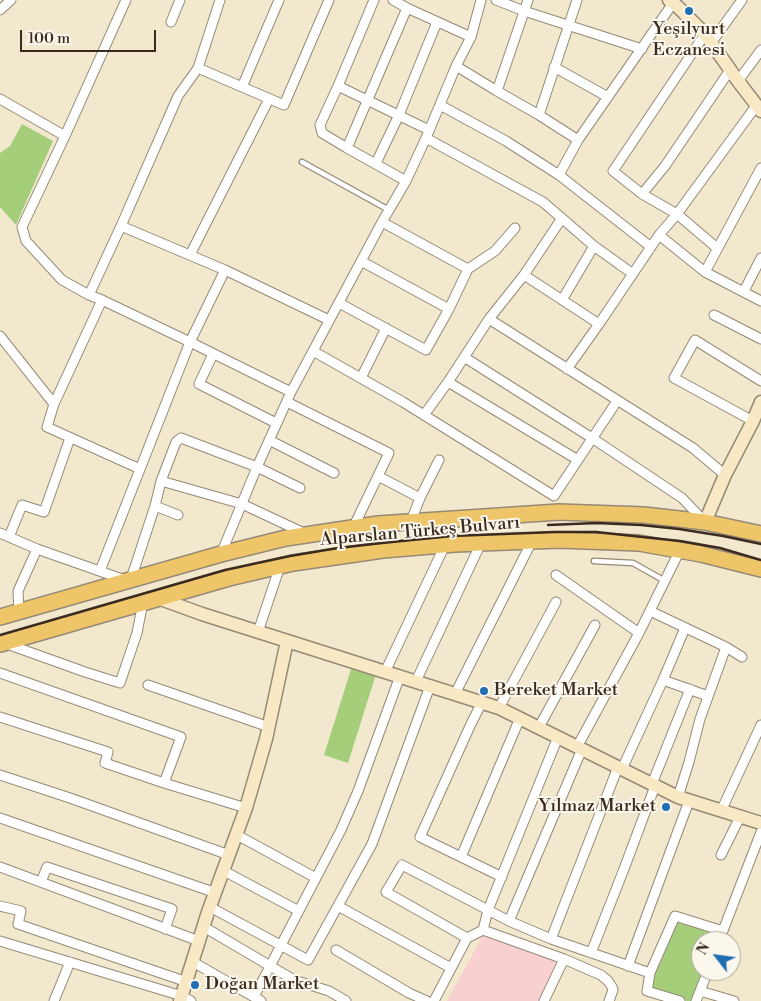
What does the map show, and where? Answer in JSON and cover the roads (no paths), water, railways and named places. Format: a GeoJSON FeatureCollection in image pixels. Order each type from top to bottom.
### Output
{"type":"FeatureCollection","features":[{"type":"Feature","properties":{"kind":"main road"},"geometry":{"type":"LineString","coordinates":[[675,2],[708,39],[758,108]]}},
{"type":"Feature","properties":{"kind":"main road"},"geometry":{"type":"LineString","coordinates":[[705,522],[725,475],[753,422],[761,402]]}},
{"type":"Feature","properties":{"kind":"main road","name":"Alparslan Türkeş Bulvarı"},"geometry":{"type":"LineString","coordinates":[[0,617],[221,554],[286,538],[378,524],[553,512],[644,514],[705,522],[761,534]]}},
{"type":"Feature","properties":{"kind":"main road","name":"Alparslan Türkeş Bulvarı"},"geometry":{"type":"LineString","coordinates":[[2,643],[229,578],[280,566],[383,550],[559,540],[639,543],[701,554],[761,569]]}},
{"type":"Feature","properties":{"kind":"main road"},"geometry":{"type":"LineString","coordinates":[[158,598],[202,614],[499,708],[683,799],[761,823]]}},
{"type":"Feature","properties":{"kind":"main road"},"geometry":{"type":"LineString","coordinates":[[184,999],[187,982],[210,907],[246,808],[269,727],[287,641]]}},
{"type":"Feature","properties":{"kind":"street"},"geometry":{"type":"LineString","coordinates":[[126,0],[22,227],[26,241],[62,280],[291,392]]}},
{"type":"Feature","properties":{"kind":"street"},"geometry":{"type":"LineString","coordinates":[[171,22],[180,0]]}},
{"type":"Feature","properties":{"kind":"street"},"geometry":{"type":"LineString","coordinates":[[90,295],[178,96],[198,68],[220,0]]}},
{"type":"Feature","properties":{"kind":"street"},"geometry":{"type":"LineString","coordinates":[[242,87],[279,0]]}},
{"type":"Feature","properties":{"kind":"street"},"geometry":{"type":"LineString","coordinates":[[198,68],[284,105],[329,0]]}},
{"type":"Feature","properties":{"kind":"street"},"geometry":{"type":"LineString","coordinates":[[374,0],[320,125],[322,132],[347,148],[406,180]]}},
{"type":"Feature","properties":{"kind":"street"},"geometry":{"type":"LineString","coordinates":[[393,0],[471,37]]}},
{"type":"Feature","properties":{"kind":"street"},"geometry":{"type":"LineString","coordinates":[[221,554],[291,392],[406,180],[428,134],[456,66],[471,37],[481,0]]}},
{"type":"Feature","properties":{"kind":"street"},"geometry":{"type":"LineString","coordinates":[[496,0],[524,11],[642,49]]}},
{"type":"Feature","properties":{"kind":"street"},"geometry":{"type":"LineString","coordinates":[[497,91],[528,0]]}},
{"type":"Feature","properties":{"kind":"street"},"geometry":{"type":"LineString","coordinates":[[539,115],[577,0]]}},
{"type":"Feature","properties":{"kind":"street"},"geometry":{"type":"LineString","coordinates":[[718,248],[677,214],[642,194],[613,171],[708,39],[742,0]]}},
{"type":"Feature","properties":{"kind":"street"},"geometry":{"type":"LineString","coordinates":[[559,175],[578,140],[675,2]]}},
{"type":"Feature","properties":{"kind":"street"},"geometry":{"type":"LineString","coordinates":[[347,148],[407,8]]}},
{"type":"Feature","properties":{"kind":"street"},"geometry":{"type":"LineString","coordinates":[[376,163],[399,115],[438,22]]}},
{"type":"Feature","properties":{"kind":"street"},"geometry":{"type":"LineString","coordinates":[[738,81],[761,50]]}},
{"type":"Feature","properties":{"kind":"street"},"geometry":{"type":"LineString","coordinates":[[456,66],[578,140]]}},
{"type":"Feature","properties":{"kind":"street"},"geometry":{"type":"LineString","coordinates":[[554,67],[608,97]]}},
{"type":"Feature","properties":{"kind":"street"},"geometry":{"type":"LineString","coordinates":[[642,194],[665,166],[730,70]]}},
{"type":"Feature","properties":{"kind":"street"},"geometry":{"type":"LineString","coordinates":[[338,86],[399,115],[543,202],[594,246],[633,274]]}},
{"type":"Feature","properties":{"kind":"street"},"geometry":{"type":"LineString","coordinates":[[0,99],[65,136]]}},
{"type":"Feature","properties":{"kind":"street"},"geometry":{"type":"LineString","coordinates":[[190,254],[269,99]]}},
{"type":"Feature","properties":{"kind":"street"},"geometry":{"type":"LineString","coordinates":[[440,105],[506,141],[559,175],[651,247]]}},
{"type":"Feature","properties":{"kind":"street"},"geometry":{"type":"LineString","coordinates":[[567,369],[659,235],[758,108]]}},
{"type":"Feature","properties":{"kind":"street"},"geometry":{"type":"LineString","coordinates":[[705,272],[761,168]]}},
{"type":"Feature","properties":{"kind":"street"},"geometry":{"type":"LineString","coordinates":[[424,415],[489,319],[524,274],[562,218]]}},
{"type":"Feature","properties":{"kind":"street"},"geometry":{"type":"LineString","coordinates":[[382,222],[468,269]]}},
{"type":"Feature","properties":{"kind":"street"},"geometry":{"type":"LineString","coordinates":[[121,226],[190,254],[329,320]]}},
{"type":"Feature","properties":{"kind":"street"},"geometry":{"type":"LineString","coordinates":[[339,303],[426,350],[449,309],[468,269],[495,251],[515,228]]}},
{"type":"Feature","properties":{"kind":"street"},"geometry":{"type":"LineString","coordinates":[[659,235],[705,272],[761,301]]}},
{"type":"Feature","properties":{"kind":"street"},"geometry":{"type":"LineString","coordinates":[[562,300],[594,246]]}},
{"type":"Feature","properties":{"kind":"street"},"geometry":{"type":"LineString","coordinates":[[744,291],[760,260]]}},
{"type":"Feature","properties":{"kind":"street"},"geometry":{"type":"LineString","coordinates":[[361,261],[449,309]]}},
{"type":"Feature","properties":{"kind":"street"},"geometry":{"type":"LineString","coordinates":[[100,571],[190,342],[225,270]]}},
{"type":"Feature","properties":{"kind":"street"},"geometry":{"type":"LineString","coordinates":[[524,274],[599,324]]}},
{"type":"Feature","properties":{"kind":"street"},"geometry":{"type":"LineString","coordinates":[[102,300],[54,404],[47,428],[140,469]]}},
{"type":"Feature","properties":{"kind":"street"},"geometry":{"type":"LineString","coordinates":[[714,315],[761,339]]}},
{"type":"Feature","properties":{"kind":"street"},"geometry":{"type":"LineString","coordinates":[[489,319],[693,448],[725,475]]}},
{"type":"Feature","properties":{"kind":"street"},"geometry":{"type":"LineString","coordinates":[[361,378],[386,328]]}},
{"type":"Feature","properties":{"kind":"street"},"geometry":{"type":"LineString","coordinates":[[0,336],[54,404]]}},
{"type":"Feature","properties":{"kind":"street"},"geometry":{"type":"LineString","coordinates":[[753,422],[674,378],[695,340],[761,381]]}},
{"type":"Feature","properties":{"kind":"street"},"geometry":{"type":"LineString","coordinates":[[313,351],[424,415],[554,496]]}},
{"type":"Feature","properties":{"kind":"street"},"geometry":{"type":"LineString","coordinates":[[213,354],[199,384],[276,423]]}},
{"type":"Feature","properties":{"kind":"street"},"geometry":{"type":"LineString","coordinates":[[464,357],[592,438],[682,498],[705,522]]}},
{"type":"Feature","properties":{"kind":"street"},"geometry":{"type":"LineString","coordinates":[[448,382],[578,460]]}},
{"type":"Feature","properties":{"kind":"street"},"geometry":{"type":"LineString","coordinates":[[553,512],[554,496],[617,401]]}},
{"type":"Feature","properties":{"kind":"street"},"geometry":{"type":"LineString","coordinates":[[287,402],[390,453],[353,528]]}},
{"type":"Feature","properties":{"kind":"street"},"geometry":{"type":"LineString","coordinates":[[9,537],[22,505],[44,512],[70,438]]}},
{"type":"Feature","properties":{"kind":"street"},"geometry":{"type":"LineString","coordinates":[[0,533],[37,549],[129,580],[155,506],[161,481],[176,442],[181,438],[257,467],[300,488]]}},
{"type":"Feature","properties":{"kind":"street"},"geometry":{"type":"LineString","coordinates":[[269,440],[334,472]]}},
{"type":"Feature","properties":{"kind":"street"},"geometry":{"type":"LineString","coordinates":[[411,521],[439,460]]}},
{"type":"Feature","properties":{"kind":"street"},"geometry":{"type":"LineString","coordinates":[[378,476],[420,498]]}},
{"type":"Feature","properties":{"kind":"street"},"geometry":{"type":"LineString","coordinates":[[161,481],[242,504],[306,534]]}},
{"type":"Feature","properties":{"kind":"street"},"geometry":{"type":"LineString","coordinates":[[155,506],[178,515]]}},
{"type":"Feature","properties":{"kind":"street"},"geometry":{"type":"LineString","coordinates":[[455,694],[532,541]]}},
{"type":"Feature","properties":{"kind":"street"},"geometry":{"type":"LineString","coordinates":[[416,681],[481,543]]}},
{"type":"Feature","properties":{"kind":"street"},"geometry":{"type":"LineString","coordinates":[[386,672],[445,545]]}},
{"type":"Feature","properties":{"kind":"street"},"geometry":{"type":"LineString","coordinates":[[18,612],[18,591],[37,549]]}},
{"type":"Feature","properties":{"kind":"street"},"geometry":{"type":"LineString","coordinates":[[509,921],[579,748],[680,550]]}},
{"type":"Feature","properties":{"kind":"street"},"geometry":{"type":"LineString","coordinates":[[258,632],[280,566]]}},
{"type":"Feature","properties":{"kind":"street"},"geometry":{"type":"LineString","coordinates":[[556,575],[639,633]]}},
{"type":"Feature","properties":{"kind":"street"},"geometry":{"type":"LineString","coordinates":[[2,643],[120,683],[138,633],[143,602]]}},
{"type":"Feature","properties":{"kind":"street"},"geometry":{"type":"LineString","coordinates":[[499,708],[556,602]]}},
{"type":"Feature","properties":{"kind":"street"},"geometry":{"type":"LineString","coordinates":[[650,611],[726,647],[742,657]]}},
{"type":"Feature","properties":{"kind":"street"},"geometry":{"type":"LineString","coordinates":[[539,727],[595,625]]}},
{"type":"Feature","properties":{"kind":"street"},"geometry":{"type":"LineString","coordinates":[[551,939],[620,768],[663,680],[685,628]]}},
{"type":"Feature","properties":{"kind":"street"},"geometry":{"type":"LineString","coordinates":[[628,966],[683,799],[689,762],[700,719],[726,647]]}},
{"type":"Feature","properties":{"kind":"street"},"geometry":{"type":"LineString","coordinates":[[0,673],[181,737],[164,784]]}},
{"type":"Feature","properties":{"kind":"street"},"geometry":{"type":"LineString","coordinates":[[193,962],[258,999],[271,966],[341,830],[358,791],[400,676]]}},
{"type":"Feature","properties":{"kind":"street"},"geometry":{"type":"LineString","coordinates":[[663,680],[708,696]]}},
{"type":"Feature","properties":{"kind":"street"},"geometry":{"type":"LineString","coordinates":[[148,685],[269,727]]}},
{"type":"Feature","properties":{"kind":"street"},"geometry":{"type":"LineString","coordinates":[[210,907],[308,960],[372,844],[430,686]]}},
{"type":"Feature","properties":{"kind":"street"},"geometry":{"type":"LineString","coordinates":[[591,953],[690,689]]}},
{"type":"Feature","properties":{"kind":"street"},"geometry":{"type":"LineString","coordinates":[[482,702],[420,837],[502,878]]}},
{"type":"Feature","properties":{"kind":"street"},"geometry":{"type":"LineString","coordinates":[[0,718],[108,752],[105,763],[164,784],[246,808]]}},
{"type":"Feature","properties":{"kind":"street"},"geometry":{"type":"LineString","coordinates":[[461,857],[520,718]]}},
{"type":"Feature","properties":{"kind":"street"},"geometry":{"type":"LineString","coordinates":[[721,811],[761,725]]}},
{"type":"Feature","properties":{"kind":"street"},"geometry":{"type":"LineString","coordinates":[[483,930],[488,910],[558,737]]}},
{"type":"Feature","properties":{"kind":"street"},"geometry":{"type":"LineString","coordinates":[[0,775],[229,855]]}},
{"type":"Feature","properties":{"kind":"street"},"geometry":{"type":"LineString","coordinates":[[721,855],[740,817]]}},
{"type":"Feature","properties":{"kind":"street"},"geometry":{"type":"LineString","coordinates":[[0,818],[216,893]]}},
{"type":"Feature","properties":{"kind":"street"},"geometry":{"type":"LineString","coordinates":[[680,1001],[647,991],[650,973],[674,916],[723,931],[761,832]]}},
{"type":"Feature","properties":{"kind":"street"},"geometry":{"type":"LineString","coordinates":[[237,835],[316,878]]}},
{"type":"Feature","properties":{"kind":"street"},"geometry":{"type":"LineString","coordinates":[[467,938],[386,892],[402,865],[509,921],[551,939],[650,973]]}},
{"type":"Feature","properties":{"kind":"street"},"geometry":{"type":"LineString","coordinates":[[41,882],[47,866],[172,909],[165,929]]}},
{"type":"Feature","properties":{"kind":"street"},"geometry":{"type":"LineString","coordinates":[[0,867],[199,941]]}},
{"type":"Feature","properties":{"kind":"street"},"geometry":{"type":"LineString","coordinates":[[224,871],[299,911]]}},
{"type":"Feature","properties":{"kind":"street"},"geometry":{"type":"LineString","coordinates":[[0,906],[21,911],[18,924],[187,982]]}},
{"type":"Feature","properties":{"kind":"street"},"geometry":{"type":"LineString","coordinates":[[338,906],[451,968]]}},
{"type":"Feature","properties":{"kind":"street"},"geometry":{"type":"LineString","coordinates":[[204,927],[294,980],[330,991],[346,1001]]}},
{"type":"Feature","properties":{"kind":"street"},"geometry":{"type":"LineString","coordinates":[[434,1001],[467,938],[483,930],[564,959],[601,975],[608,981],[612,990],[609,1001]]}},
{"type":"Feature","properties":{"kind":"street"},"geometry":{"type":"LineString","coordinates":[[0,941],[184,999]]}},
{"type":"Feature","properties":{"kind":"street"},"geometry":{"type":"LineString","coordinates":[[336,950],[409,993],[427,1001]]}},
{"type":"Feature","properties":{"kind":"street"},"geometry":{"type":"LineString","coordinates":[[544,1001],[564,959]]}},
{"type":"Feature","properties":{"kind":"street"},"geometry":{"type":"LineString","coordinates":[[54,1001],[70,962]]}},
{"type":"Feature","properties":{"kind":"street"},"geometry":{"type":"LineString","coordinates":[[696,1001],[704,981]]}},
{"type":"Feature","properties":{"kind":"street"},"geometry":{"type":"LineString","coordinates":[[700,991],[734,1001]]}},
{"type":"Feature","properties":{"kind":"lane"},"geometry":{"type":"LineString","coordinates":[[302,162],[389,210]]}},
{"type":"Feature","properties":{"kind":"lane"},"geometry":{"type":"LineString","coordinates":[[594,561],[633,563],[665,581]]}},
{"type":"Feature","properties":{"kind":"railway"},"geometry":{"type":"LineString","coordinates":[[548,525],[597,523],[641,525],[679,529],[761,544]]}},
{"type":"Feature","properties":{"kind":"railway"},"geometry":{"type":"LineString","coordinates":[[0,635],[225,570],[338,548],[452,536],[596,532],[680,541],[720,548],[761,560]]}},
{"type":"Feature","properties":{"kind":"place","name":"Yeşilyurt Eczanesi"},"geometry":{"type":"Point","coordinates":[689,11]}},
{"type":"Feature","properties":{"kind":"place","name":"Bereket Market"},"geometry":{"type":"Point","coordinates":[484,691]}},
{"type":"Feature","properties":{"kind":"place","name":"Yılmaz Market"},"geometry":{"type":"Point","coordinates":[666,807]}},
{"type":"Feature","properties":{"kind":"place","name":"Doğan Market"},"geometry":{"type":"Point","coordinates":[195,985]}}]}
